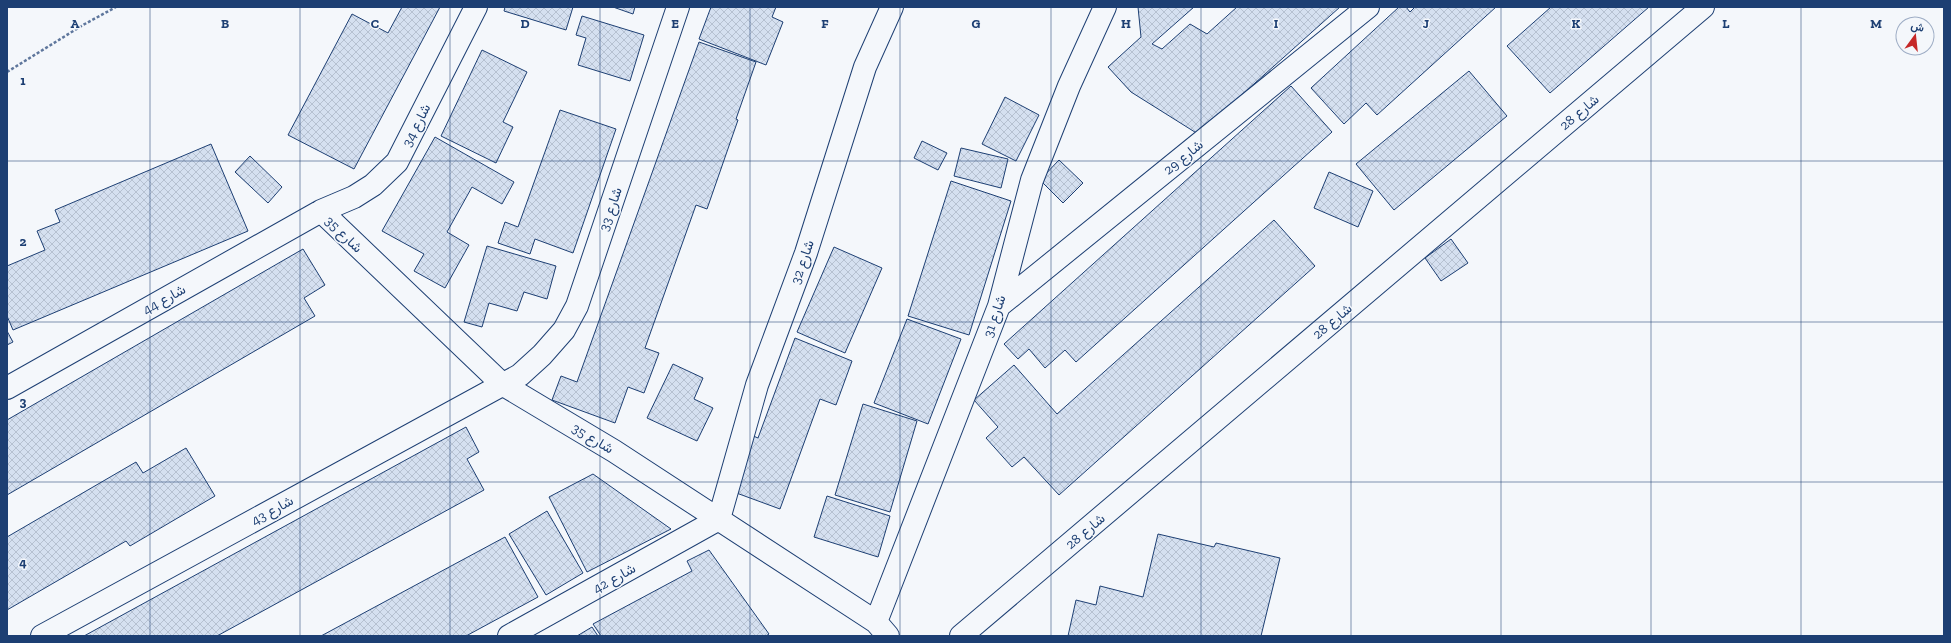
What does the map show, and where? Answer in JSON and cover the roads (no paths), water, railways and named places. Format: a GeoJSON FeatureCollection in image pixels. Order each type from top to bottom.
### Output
{"type":"FeatureCollection","features":[{"type":"Feature","properties":{"kind":"street","name":"شارع 34"},"geometry":{"type":"LineString","coordinates":[[321,211],[354,197],[373,185],[397,162],[476,7]]}},
{"type":"Feature","properties":{"kind":"street","name":"شارع 33"},"geometry":{"type":"LineString","coordinates":[[502,384],[520,375],[542,355],[564,330],[577,306],[678,7]]}},
{"type":"Feature","properties":{"kind":"street","name":"شارع 32"},"geometry":{"type":"LineString","coordinates":[[719,519],[757,385],[806,253],[865,67],[892,7]]}},
{"type":"Feature","properties":{"kind":"street","name":"شارع 31"},"geometry":{"type":"LineString","coordinates":[[882,629],[999,306],[1032,180],[1069,86],[1105,7]]}},
{"type":"Feature","properties":{"kind":"street","name":"شارع 29"},"geometry":{"type":"LineString","coordinates":[[999,306],[1368,7]]}},
{"type":"Feature","properties":{"kind":"street","name":"شارع 28"},"geometry":{"type":"LineString","coordinates":[[972,632],[1703,7]]}},
{"type":"Feature","properties":{"kind":"street","name":"شارع 35"},"geometry":{"type":"LineString","coordinates":[[321,211],[502,384],[614,451],[719,519],[882,629]]}},
{"type":"Feature","properties":{"kind":"street","name":"شارع 44"},"geometry":{"type":"LineString","coordinates":[[7,388],[321,211]]}},
{"type":"Feature","properties":{"kind":"street","name":"شارع 43"},"geometry":{"type":"LineString","coordinates":[[42,636],[502,384]]}},
{"type":"Feature","properties":{"kind":"street","name":"شارع 42"},"geometry":{"type":"LineString","coordinates":[[509,636],[719,519]]}}]}
